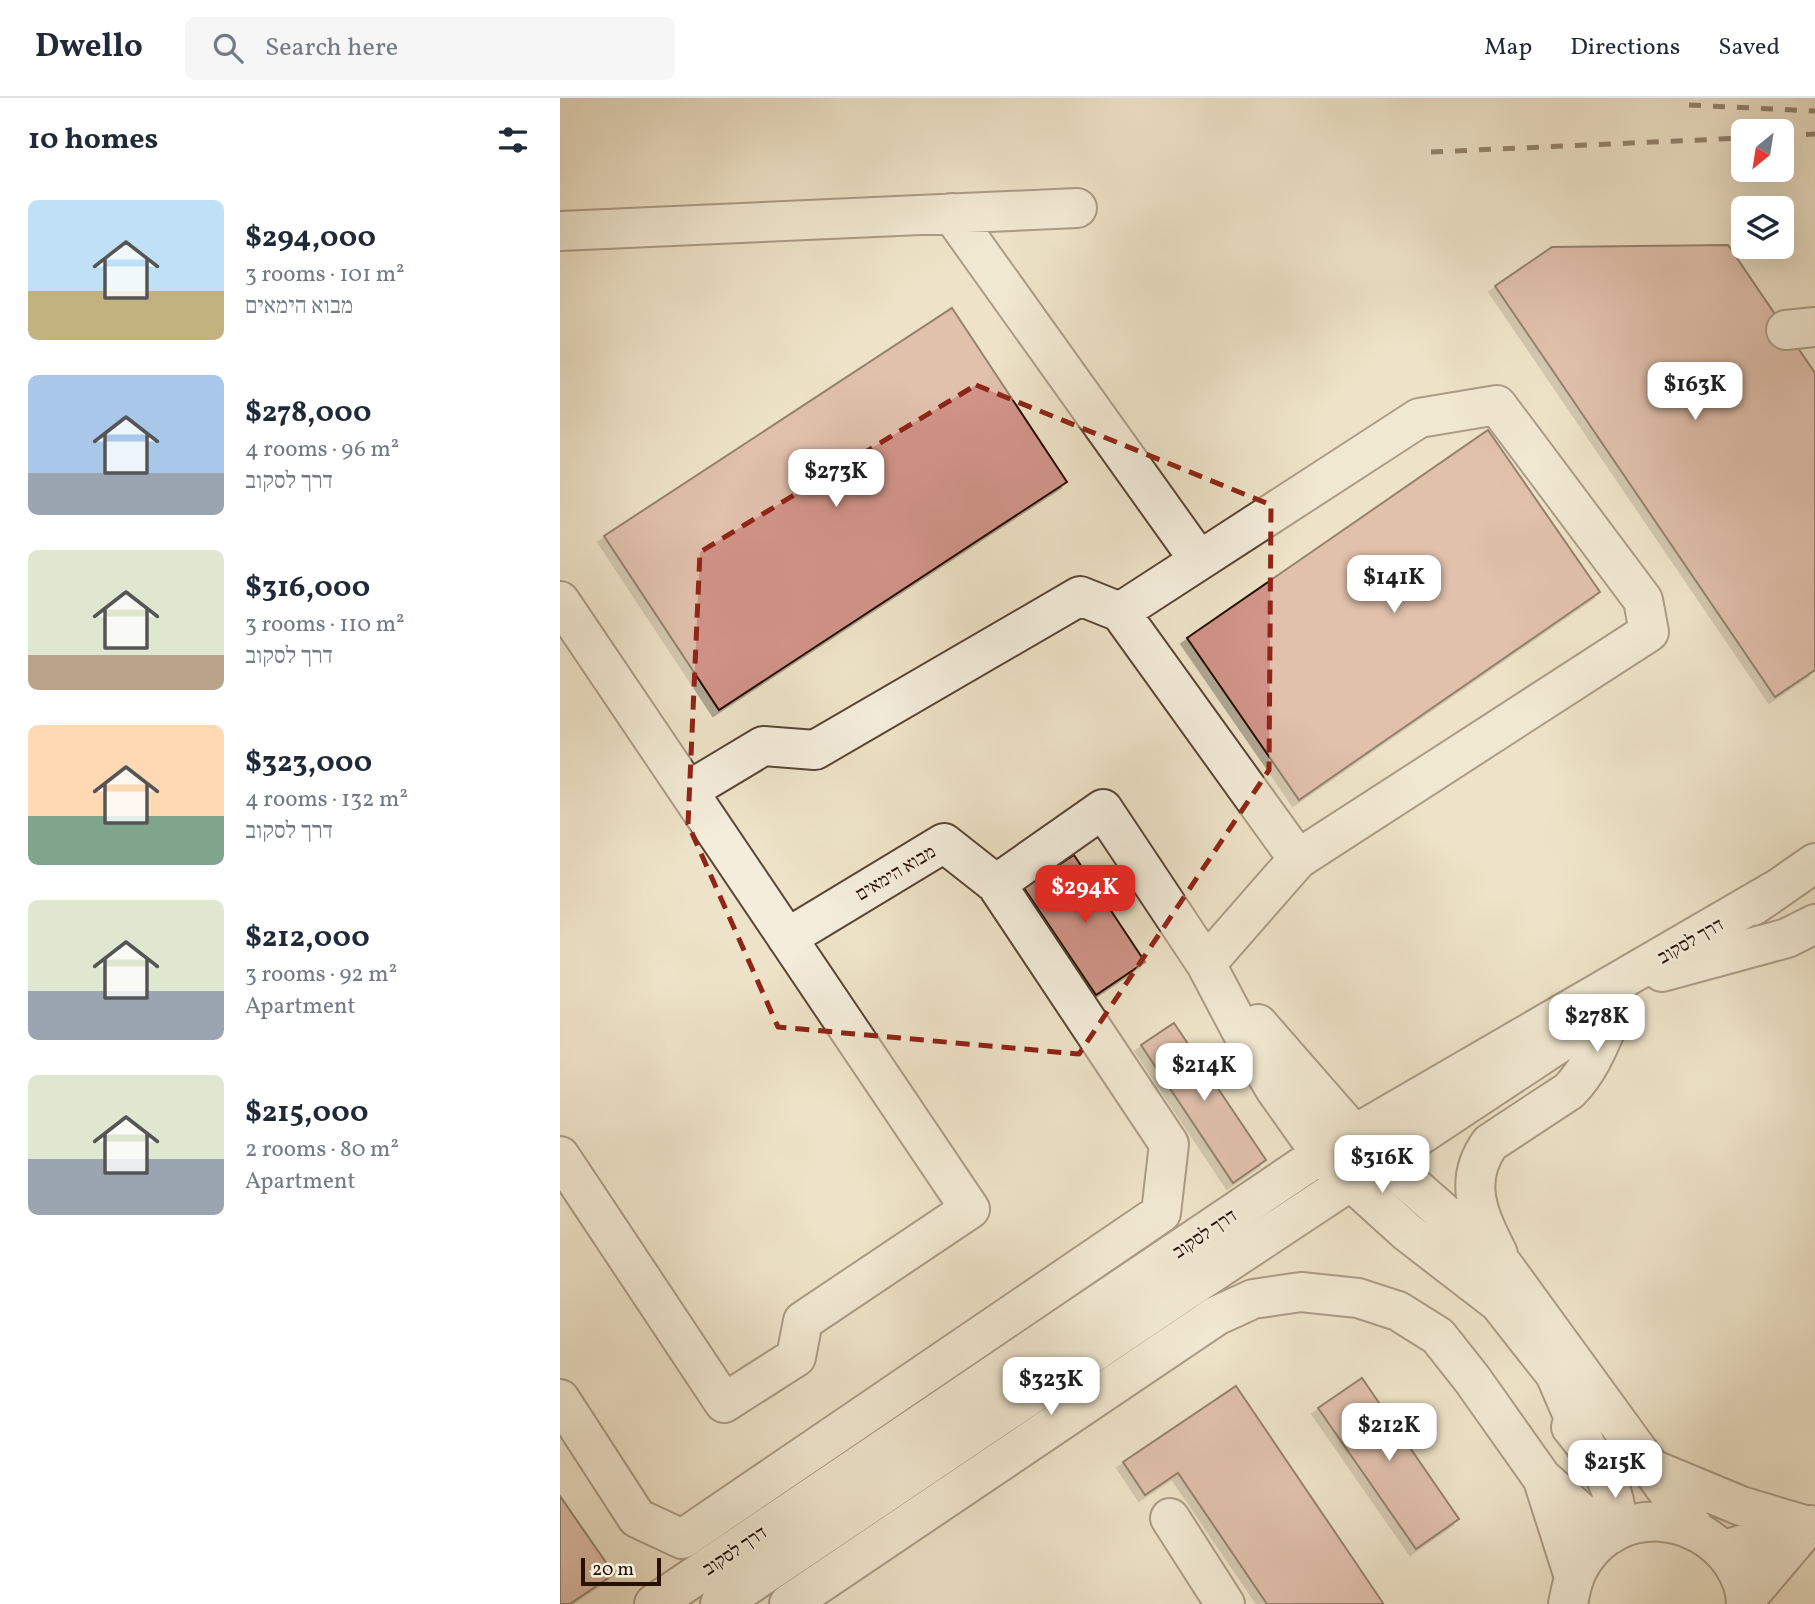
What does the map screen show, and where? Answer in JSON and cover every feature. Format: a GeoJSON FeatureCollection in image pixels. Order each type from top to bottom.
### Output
{"type":"FeatureCollection","features":[{"type":"Feature","properties":{"kind":"street"},"geometry":{"type":"LineString","coordinates":[[560,231],[1077,208]]}},
{"type":"Feature","properties":{"kind":"street"},"geometry":{"type":"LineString","coordinates":[[951,213],[1199,560]]}},
{"type":"Feature","properties":{"kind":"street"},"geometry":{"type":"LineString","coordinates":[[1120,612],[1419,418],[1497,405],[1643,600],[1649,632],[1298,859],[1206,964]]}},
{"type":"Feature","properties":{"kind":"street"},"geometry":{"type":"LineString","coordinates":[[688,791],[763,746],[815,750],[1080,596],[1120,612],[1298,859]]}},
{"type":"Feature","properties":{"kind":"street"},"geometry":{"type":"LineString","coordinates":[[560,601],[970,1209],[803,1321],[796,1357],[724,1403],[560,1156]]}},
{"type":"Feature","properties":{"kind":"street"},"geometry":{"type":"LineString","coordinates":[[560,1399],[637,1518],[682,1539],[1161,1213],[1169,1144],[996,884],[1103,809],[1206,964],[1263,1068],[1321,1154],[1407,1232],[1499,1303],[1555,1374],[1586,1446],[1611,1483],[1617,1510],[1614,1532]]}},
{"type":"Feature","properties":{"kind":"street"},"geometry":{"type":"LineString","coordinates":[[1657,967],[1694,917],[1815,835]]}},
{"type":"Feature","properties":{"kind":"street","name":"מבוא הימאים"},"geometry":{"type":"LineString","coordinates":[[787,937],[944,843],[996,884]]}},
{"type":"Feature","properties":{"kind":"street","name":"דרך לסקוב"},"geometry":{"type":"LineString","coordinates":[[654,1604],[1321,1154],[1657,967],[1815,863]]}},
{"type":"Feature","properties":{"kind":"street"},"geometry":{"type":"LineString","coordinates":[[1657,967],[1787,937],[1815,924]]}},
{"type":"Feature","properties":{"kind":"street"},"geometry":{"type":"LineString","coordinates":[[1206,964],[1354,1134],[1503,1265]]}},
{"type":"Feature","properties":{"kind":"street","name":"דרך לסקוב"},"geometry":{"type":"LineString","coordinates":[[720,1604],[1349,1181],[1541,1056],[1617,1004],[1657,967]]}},
{"type":"Feature","properties":{"kind":"street"},"geometry":{"type":"LineString","coordinates":[[1617,1004],[1589,1066],[1579,1080],[1569,1091],[1490,1143],[1476,1172],[1474,1190],[1486,1230],[1503,1265],[1652,1469],[1739,1573],[1746,1601]]}},
{"type":"Feature","properties":{"kind":"street"},"geometry":{"type":"LineString","coordinates":[[789,1604],[1216,1315],[1253,1299],[1301,1292],[1358,1298],[1398,1311],[1438,1336],[1542,1478],[1579,1511],[1614,1532]]}},
{"type":"Feature","properties":{"kind":"street"},"geometry":{"type":"LineString","coordinates":[[1652,1469],[1741,1506],[1811,1525]]}},
{"type":"Feature","properties":{"kind":"street"},"geometry":{"type":"LineString","coordinates":[[1542,1478],[1571,1590]]}},
{"type":"Feature","properties":{"kind":"street"},"geometry":{"type":"LineString","coordinates":[[1170,1518],[1225,1604]]}},
{"type":"Feature","properties":{"kind":"street"},"geometry":{"type":"LineString","coordinates":[[1571,1590],[1584,1558],[1614,1532],[1642,1522],[1669,1522],[1709,1539],[1811,1525]]}},
{"type":"Feature","properties":{"kind":"street"},"geometry":{"type":"LineString","coordinates":[[1746,1601],[1811,1525]]}},
{"type":"Feature","properties":{"kind":"highlighted area"},"geometry":{"type":"Polygon","coordinates":[[[976,385],[1271,505],[1269,770],[1079,1054],[778,1027],[688,824],[700,552],[976,385]]]}},
{"type":"Feature","properties":{"kind":"building"},"geometry":{"type":"Polygon","coordinates":[[[1728,245],[1731,259],[1738,259],[1815,373],[1815,670],[1775,697],[1495,286],[1552,247],[1728,245]]]}},
{"type":"Feature","properties":{"kind":"building"},"geometry":{"type":"Polygon","coordinates":[[[952,308],[1067,482],[719,710],[604,536],[952,308]]]}},
{"type":"Feature","properties":{"kind":"building"},"geometry":{"type":"Polygon","coordinates":[[[1488,430],[1600,592],[1299,800],[1187,638],[1488,430]]]}},
{"type":"Feature","properties":{"kind":"building"},"geometry":{"type":"Polygon","coordinates":[[[1074,855],[1145,962],[1096,995],[1024,888],[1074,855]]]}},
{"type":"Feature","properties":{"kind":"building"},"geometry":{"type":"Polygon","coordinates":[[[1174,1023],[1266,1160],[1233,1183],[1141,1045],[1174,1023]]]}},
{"type":"Feature","properties":{"kind":"building"},"geometry":{"type":"Polygon","coordinates":[[[1362,1378],[1459,1519],[1416,1549],[1318,1408],[1362,1378]]]}},
{"type":"Feature","properties":{"kind":"building"},"geometry":{"type":"Polygon","coordinates":[[[1236,1386],[1383,1603],[1267,1604],[1178,1473],[1145,1495],[1123,1462],[1236,1386]]]}},
{"type":"Feature","properties":{"kind":"building"},"geometry":{"type":"Polygon","coordinates":[[[560,1496],[614,1574],[570,1604],[560,1604],[560,1496]]]}},
{"type":"Feature","properties":{"kind":"railway"},"geometry":{"type":"LineString","coordinates":[[1689,105],[1815,111]]}},
{"type":"Feature","properties":{"kind":"railway"},"geometry":{"type":"LineString","coordinates":[[1794,135],[1815,134]]}},
{"type":"Feature","properties":{"kind":"railway"},"geometry":{"type":"LineString","coordinates":[[1431,152],[1731,139]]}}]}
